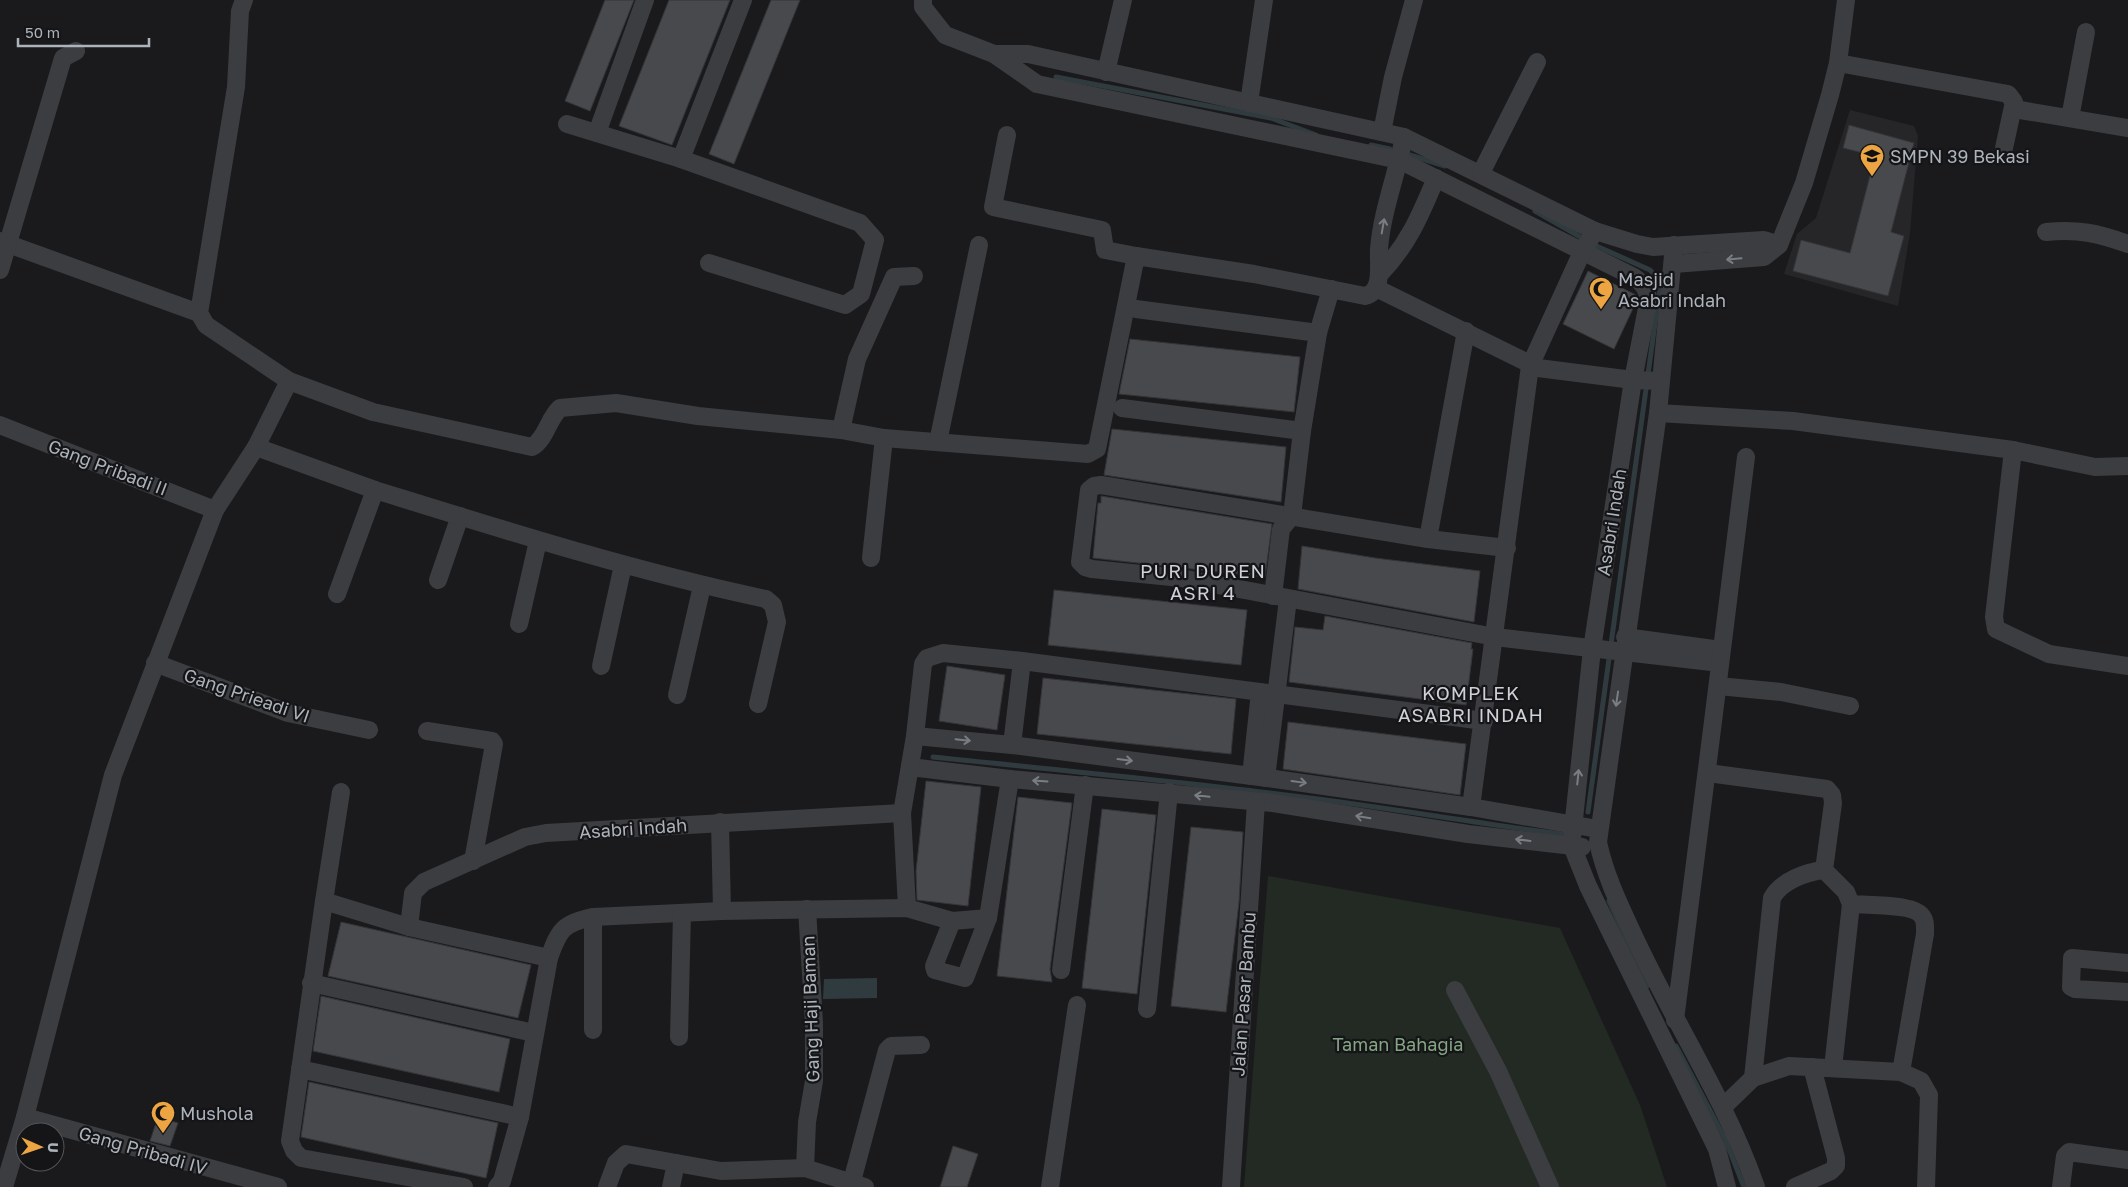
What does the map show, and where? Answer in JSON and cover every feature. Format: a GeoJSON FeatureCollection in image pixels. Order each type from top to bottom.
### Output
{"type":"FeatureCollection","features":[{"type":"Feature","properties":{"kind":"street"},"geometry":{"type":"LineString","coordinates":[[199,313],[236,87],[240,11],[244,0]]}},
{"type":"Feature","properties":{"kind":"street"},"geometry":{"type":"LineString","coordinates":[[597,132],[645,0]]}},
{"type":"Feature","properties":{"kind":"street"},"geometry":{"type":"LineString","coordinates":[[681,159],[743,0]]}},
{"type":"Feature","properties":{"kind":"street"},"geometry":{"type":"LineString","coordinates":[[923,0],[923,7],[945,35],[994,54],[1037,84],[1399,160],[1582,252]]}},
{"type":"Feature","properties":{"kind":"street"},"geometry":{"type":"LineString","coordinates":[[1106,72],[1122,0]]}},
{"type":"Feature","properties":{"kind":"street"},"geometry":{"type":"LineString","coordinates":[[1249,103],[1264,0]]}},
{"type":"Feature","properties":{"kind":"street"},"geometry":{"type":"LineString","coordinates":[[1382,132],[1393,77],[1414,0]]}},
{"type":"Feature","properties":{"kind":"street"},"geometry":{"type":"LineString","coordinates":[[1674,264],[1764,257],[1779,245],[1804,182],[1830,95],[1838,62],[1846,0]]}},
{"type":"Feature","properties":{"kind":"street"},"geometry":{"type":"LineString","coordinates":[[2070,118],[2086,32]]}},
{"type":"Feature","properties":{"kind":"street"},"geometry":{"type":"LineString","coordinates":[[0,270],[4,242],[63,58],[76,51]]}},
{"type":"Feature","properties":{"kind":"street"},"geometry":{"type":"LineString","coordinates":[[994,54],[1028,54],[1404,137],[1482,173],[1595,231],[1636,244],[1653,247],[1764,240],[1779,245]]}},
{"type":"Feature","properties":{"kind":"street"},"geometry":{"type":"LineString","coordinates":[[1482,173],[1537,62]]}},
{"type":"Feature","properties":{"kind":"street"},"geometry":{"type":"LineString","coordinates":[[1838,62],[2008,94],[2014,102],[2014,109],[2004,148]]}},
{"type":"Feature","properties":{"kind":"street"},"geometry":{"type":"LineString","coordinates":[[2014,109],[2128,128]]}},
{"type":"Feature","properties":{"kind":"street"},"geometry":{"type":"LineString","coordinates":[[567,124],[681,159],[860,223],[875,240],[861,294],[845,305],[709,263]]}},
{"type":"Feature","properties":{"kind":"street"},"geometry":{"type":"LineString","coordinates":[[1007,135],[993,207],[1102,230],[1105,250],[1254,274],[1365,296],[1370,295],[1416,226],[1436,178]]}},
{"type":"Feature","properties":{"kind":"street"},"geometry":{"type":"LineString","coordinates":[[1378,281],[1379,248],[1386,207],[1404,137]]}},
{"type":"Feature","properties":{"kind":"street"},"geometry":{"type":"LineString","coordinates":[[1471,807],[1530,366],[1582,252],[1595,231]]}},
{"type":"Feature","properties":{"kind":"street"},"geometry":{"type":"LineString","coordinates":[[2046,232],[2088,231],[2128,244]]}},
{"type":"Feature","properties":{"kind":"street"},"geometry":{"type":"LineString","coordinates":[[4,242],[199,313],[206,324],[289,381],[373,412],[532,447],[539,443],[554,414],[560,408],[616,403],[698,416],[841,430],[884,438],[1088,454],[1097,449],[1136,256]]}},
{"type":"Feature","properties":{"kind":"street"},"geometry":{"type":"LineString","coordinates":[[938,442],[979,245]]}},
{"type":"Feature","properties":{"kind":"street"},"geometry":{"type":"LineString","coordinates":[[1674,245],[1674,264],[1647,380],[1658,413],[1611,647],[1598,829],[1599,850],[1607,876],[1675,1020],[1723,1107],[1743,1150],[1756,1187]]}},
{"type":"Feature","properties":{"kind":"street","name":"Asabri Indah"},"geometry":{"type":"LineString","coordinates":[[1572,834],[1611,647],[1647,380],[1648,292],[1644,285],[1634,277],[1582,252]]}},
{"type":"Feature","properties":{"kind":"street"},"geometry":{"type":"LineString","coordinates":[[841,430],[857,359],[894,277],[914,276]]}},
{"type":"Feature","properties":{"kind":"street"},"geometry":{"type":"LineString","coordinates":[[1378,281],[1530,366],[1647,380]]}},
{"type":"Feature","properties":{"kind":"street"},"geometry":{"type":"LineString","coordinates":[[1292,516],[1302,431],[1318,332],[1331,289]]}},
{"type":"Feature","properties":{"kind":"street"},"geometry":{"type":"LineString","coordinates":[[1136,309],[1318,332]]}},
{"type":"Feature","properties":{"kind":"street"},"geometry":{"type":"LineString","coordinates":[[1428,539],[1466,331]]}},
{"type":"Feature","properties":{"kind":"street"},"geometry":{"type":"LineString","coordinates":[[4,1187],[5,1161],[25,1117],[113,775],[216,510],[256,448],[289,381]]}},
{"type":"Feature","properties":{"kind":"street"},"geometry":{"type":"LineString","coordinates":[[1122,408],[1302,431]]}},
{"type":"Feature","properties":{"kind":"street"},"geometry":{"type":"LineString","coordinates":[[1658,413],[1793,421],[2013,450],[2095,466],[2128,466]]}},
{"type":"Feature","properties":{"kind":"street","name":"Gang Pribadi II"},"geometry":{"type":"LineString","coordinates":[[0,425],[216,510]]}},
{"type":"Feature","properties":{"kind":"street"},"geometry":{"type":"LineString","coordinates":[[871,558],[884,438]]}},
{"type":"Feature","properties":{"kind":"street"},"geometry":{"type":"LineString","coordinates":[[256,448],[374,490],[538,541],[702,586],[766,599],[773,605],[777,622],[758,704]]}},
{"type":"Feature","properties":{"kind":"street"},"geometry":{"type":"LineString","coordinates":[[2013,450],[1994,616],[1996,629],[2049,654],[2128,666]]}},
{"type":"Feature","properties":{"kind":"street"},"geometry":{"type":"LineString","coordinates":[[1675,1020],[1708,773],[1746,457]]}},
{"type":"Feature","properties":{"kind":"street"},"geometry":{"type":"LineString","coordinates":[[1506,548],[1428,539],[1101,485],[1094,486],[1089,490],[1080,562],[1085,567],[1181,578],[1495,637],[1721,657]]}},
{"type":"Feature","properties":{"kind":"street"},"geometry":{"type":"LineString","coordinates":[[336,594],[374,490]]}},
{"type":"Feature","properties":{"kind":"street"},"geometry":{"type":"LineString","coordinates":[[438,580],[460,516]]}},
{"type":"Feature","properties":{"kind":"street","name":"Jalan Pasar Bambu"},"geometry":{"type":"LineString","coordinates":[[1231,1187],[1267,789],[1269,693],[1281,597],[1281,529],[1292,516]]}},
{"type":"Feature","properties":{"kind":"street"},"geometry":{"type":"LineString","coordinates":[[519,624],[538,541]]}},
{"type":"Feature","properties":{"kind":"street"},"geometry":{"type":"LineString","coordinates":[[601,666],[623,565]]}},
{"type":"Feature","properties":{"kind":"street"},"geometry":{"type":"LineString","coordinates":[[677,695],[702,586]]}},
{"type":"Feature","properties":{"kind":"street"},"geometry":{"type":"LineString","coordinates":[[907,908],[902,813],[915,736],[922,664],[927,658],[943,653],[1022,661],[1484,721]]}},
{"type":"Feature","properties":{"kind":"street"},"geometry":{"type":"LineString","coordinates":[[1012,745],[1022,661]]}},
{"type":"Feature","properties":{"kind":"street","name":"Gang Prieadi VI"},"geometry":{"type":"LineString","coordinates":[[155,663],[288,713],[369,730]]}},
{"type":"Feature","properties":{"kind":"street"},"geometry":{"type":"LineString","coordinates":[[1718,686],[1781,692],[1850,706]]}},
{"type":"Feature","properties":{"kind":"street"},"geometry":{"type":"LineString","coordinates":[[427,731],[492,741],[494,744],[472,861]]}},
{"type":"Feature","properties":{"kind":"street"},"geometry":{"type":"LineString","coordinates":[[915,736],[1012,745],[1267,789],[1468,834],[1572,834],[1598,829]]}},
{"type":"Feature","properties":{"kind":"street"},"geometry":{"type":"LineString","coordinates":[[910,767],[1010,779],[1169,792],[1267,789],[1471,807],[1572,834],[1599,850]]}},
{"type":"Feature","properties":{"kind":"street"},"geometry":{"type":"LineString","coordinates":[[1708,773],[1827,789],[1832,795],[1833,804],[1824,870]]}},
{"type":"Feature","properties":{"kind":"street"},"geometry":{"type":"LineString","coordinates":[[952,921],[934,966],[935,970],[964,978],[988,918],[1010,779]]}},
{"type":"Feature","properties":{"kind":"street"},"geometry":{"type":"LineString","coordinates":[[1061,970],[1086,785]]}},
{"type":"Feature","properties":{"kind":"street"},"geometry":{"type":"LineString","coordinates":[[341,792],[318,952],[311,983],[290,1141],[294,1151],[301,1158],[464,1187]]}},
{"type":"Feature","properties":{"kind":"street"},"geometry":{"type":"LineString","coordinates":[[1147,1009],[1169,792]]}},
{"type":"Feature","properties":{"kind":"street","name":"Asabri Indah"},"geometry":{"type":"LineString","coordinates":[[409,927],[413,892],[416,888],[526,837],[546,833],[902,813]]}},
{"type":"Feature","properties":{"kind":"street"},"geometry":{"type":"LineString","coordinates":[[720,822],[722,911]]}},
{"type":"Feature","properties":{"kind":"street"},"geometry":{"type":"LineString","coordinates":[[1572,834],[1588,886],[1717,1149],[1727,1187]]}},
{"type":"Feature","properties":{"kind":"street"},"geometry":{"type":"LineString","coordinates":[[1824,870],[1846,892],[1851,904],[1832,1068]]}},
{"type":"Feature","properties":{"kind":"street"},"geometry":{"type":"LineString","coordinates":[[1753,1078],[1772,898],[1777,890],[1808,872],[1824,870]]}},
{"type":"Feature","properties":{"kind":"street"},"geometry":{"type":"LineString","coordinates":[[324,901],[409,927],[549,958]]}},
{"type":"Feature","properties":{"kind":"street"},"geometry":{"type":"LineString","coordinates":[[1851,904],[1916,910],[1925,923],[1925,934],[1900,1072]]}},
{"type":"Feature","properties":{"kind":"street"},"geometry":{"type":"LineString","coordinates":[[497,1187],[502,1181],[520,1116],[549,958],[561,930],[574,921],[594,917],[722,911],[907,908],[952,921],[988,918]]}},
{"type":"Feature","properties":{"kind":"street","name":"Gang Haji Baman"},"geometry":{"type":"LineString","coordinates":[[805,1168],[807,1122],[814,1081],[814,1023],[806,909]]}},
{"type":"Feature","properties":{"kind":"street"},"geometry":{"type":"LineString","coordinates":[[679,1037],[682,913]]}},
{"type":"Feature","properties":{"kind":"street"},"geometry":{"type":"LineString","coordinates":[[593,1030],[594,917]]}},
{"type":"Feature","properties":{"kind":"street"},"geometry":{"type":"LineString","coordinates":[[2128,963],[2072,958],[2070,982],[2076,989],[2128,992]]}},
{"type":"Feature","properties":{"kind":"street"},"geometry":{"type":"LineString","coordinates":[[311,983],[534,1033]]}},
{"type":"Feature","properties":{"kind":"street"},"geometry":{"type":"LineString","coordinates":[[1455,990],[1498,1071],[1550,1187]]}},
{"type":"Feature","properties":{"kind":"street"},"geometry":{"type":"LineString","coordinates":[[1050,1187],[1077,1005]]}},
{"type":"Feature","properties":{"kind":"street"},"geometry":{"type":"LineString","coordinates":[[607,1187],[616,1163],[626,1154],[721,1171],[805,1168],[858,1186],[883,1059],[887,1050],[891,1046],[921,1045]]}},
{"type":"Feature","properties":{"kind":"street"},"geometry":{"type":"LineString","coordinates":[[1723,1107],[1753,1078],[1790,1066],[1900,1072],[1921,1081],[1929,1095],[1926,1187]]}},
{"type":"Feature","properties":{"kind":"street"},"geometry":{"type":"LineString","coordinates":[[1795,1187],[1831,1171],[1836,1166],[1836,1158],[1812,1067]]}},
{"type":"Feature","properties":{"kind":"street"},"geometry":{"type":"LineString","coordinates":[[300,1069],[520,1116]]}},
{"type":"Feature","properties":{"kind":"street","name":"Gang Pribadi IV"},"geometry":{"type":"LineString","coordinates":[[25,1117],[278,1187]]}},
{"type":"Feature","properties":{"kind":"street"},"geometry":{"type":"LineString","coordinates":[[2061,1187],[2065,1156],[2069,1152],[2128,1160]]}},
{"type":"Feature","properties":{"kind":"street"},"geometry":{"type":"LineString","coordinates":[[671,1187],[676,1163]]}},
{"type":"Feature","properties":{"kind":"shaded area","name":"SMPN 39 Bekasi"},"geometry":{"type":"Polygon","coordinates":[[[1850,110],[1914,126],[1918,136],[1910,233],[1898,306],[1784,274],[1797,234],[1816,218],[1850,110]]]}},
{"type":"Feature","properties":{"kind":"shaded area"},"geometry":{"type":"Polygon","coordinates":[[[877,978],[877,998],[823,999],[824,979],[877,978]]]}},
{"type":"Feature","properties":{"kind":"green space","name":"Taman Bahagia"},"geometry":{"type":"Polygon","coordinates":[[[1268,876],[1560,928],[1640,1105],[1667,1187],[1244,1187],[1268,876]]]}},
{"type":"Feature","properties":{"kind":"building"},"geometry":{"type":"Polygon","coordinates":[[[605,0],[634,0],[590,111],[565,101],[605,0]]]}},
{"type":"Feature","properties":{"kind":"building"},"geometry":{"type":"Polygon","coordinates":[[[669,0],[730,0],[672,145],[619,126],[669,0]]]}},
{"type":"Feature","properties":{"kind":"building"},"geometry":{"type":"Polygon","coordinates":[[[771,0],[800,0],[734,164],[709,154],[771,0]]]}},
{"type":"Feature","properties":{"kind":"building"},"geometry":{"type":"Polygon","coordinates":[[[1849,125],[1914,143],[1891,232],[1904,236],[1888,296],[1793,271],[1801,240],[1850,253],[1875,156],[1843,148],[1849,125]]]}},
{"type":"Feature","properties":{"kind":"building","name":"Masjid Asabri Indah"},"geometry":{"type":"Polygon","coordinates":[[[1588,271],[1636,295],[1637,300],[1614,349],[1563,324],[1588,271]]]}},
{"type":"Feature","properties":{"kind":"building"},"geometry":{"type":"Polygon","coordinates":[[[1130,339],[1300,357],[1294,412],[1119,394],[1130,339]]]}},
{"type":"Feature","properties":{"kind":"building"},"geometry":{"type":"Polygon","coordinates":[[[1112,429],[1286,447],[1281,502],[1104,475],[1112,429]]]}},
{"type":"Feature","properties":{"kind":"building"},"geometry":{"type":"Polygon","coordinates":[[[1101,496],[1272,524],[1265,577],[1093,558],[1098,503],[1101,503],[1101,496]]]}},
{"type":"Feature","properties":{"kind":"building"},"geometry":{"type":"Polygon","coordinates":[[[1302,546],[1375,558],[1480,571],[1474,622],[1298,589],[1302,546]]]}},
{"type":"Feature","properties":{"kind":"building"},"geometry":{"type":"Polygon","coordinates":[[[1054,590],[1247,610],[1241,665],[1048,645],[1054,590]]]}},
{"type":"Feature","properties":{"kind":"building"},"geometry":{"type":"Polygon","coordinates":[[[1325,616],[1472,643],[1471,649],[1473,649],[1466,705],[1289,682],[1295,627],[1323,630],[1325,616]]]}},
{"type":"Feature","properties":{"kind":"building"},"geometry":{"type":"Polygon","coordinates":[[[947,666],[1005,675],[997,730],[939,721],[947,666]]]}},
{"type":"Feature","properties":{"kind":"building"},"geometry":{"type":"Polygon","coordinates":[[[1043,678],[1236,699],[1231,754],[1037,734],[1043,678]]]}},
{"type":"Feature","properties":{"kind":"building"},"geometry":{"type":"Polygon","coordinates":[[[1288,722],[1466,744],[1460,795],[1283,769],[1288,722]]]}},
{"type":"Feature","properties":{"kind":"building"},"geometry":{"type":"Polygon","coordinates":[[[926,781],[981,787],[968,906],[917,900],[916,871],[926,781]]]}},
{"type":"Feature","properties":{"kind":"building"},"geometry":{"type":"Polygon","coordinates":[[[1018,797],[1072,803],[1050,969],[1052,982],[997,976],[1018,797]]]}},
{"type":"Feature","properties":{"kind":"building"},"geometry":{"type":"Polygon","coordinates":[[[1102,809],[1156,815],[1137,994],[1082,988],[1102,809]]]}},
{"type":"Feature","properties":{"kind":"building"},"geometry":{"type":"Polygon","coordinates":[[[1191,827],[1243,832],[1239,902],[1226,1012],[1171,1006],[1191,827]]]}},
{"type":"Feature","properties":{"kind":"building"},"geometry":{"type":"Polygon","coordinates":[[[341,922],[531,965],[518,1018],[328,976],[341,922]]]}},
{"type":"Feature","properties":{"kind":"building"},"geometry":{"type":"Polygon","coordinates":[[[321,996],[510,1039],[499,1092],[313,1051],[321,996]]]}},
{"type":"Feature","properties":{"kind":"building"},"geometry":{"type":"Polygon","coordinates":[[[309,1082],[498,1123],[486,1178],[301,1137],[309,1082]]]}},
{"type":"Feature","properties":{"kind":"building","name":"Mushola"},"geometry":{"type":"Polygon","coordinates":[[[158,1117],[178,1123],[170,1146],[150,1141],[158,1117]]]}},
{"type":"Feature","properties":{"kind":"building"},"geometry":{"type":"Polygon","coordinates":[[[953,1146],[978,1154],[967,1187],[940,1187],[953,1146]]]}},
{"type":"Feature","properties":{"kind":"waterway"},"geometry":{"type":"LineString","coordinates":[[1056,77],[1271,118],[1316,135]]}},
{"type":"Feature","properties":{"kind":"waterway"},"geometry":{"type":"LineString","coordinates":[[1371,145],[1390,149]]}},
{"type":"Feature","properties":{"kind":"waterway"},"geometry":{"type":"LineString","coordinates":[[1410,155],[1445,166]]}},
{"type":"Feature","properties":{"kind":"waterway"},"geometry":{"type":"LineString","coordinates":[[1535,211],[1584,239]]}},
{"type":"Feature","properties":{"kind":"waterway"},"geometry":{"type":"LineString","coordinates":[[1588,812],[1660,287],[1657,277],[1650,270],[1592,244]]}},
{"type":"Feature","properties":{"kind":"waterway"},"geometry":{"type":"LineString","coordinates":[[933,757],[1256,791],[1569,835]]}},
{"type":"Feature","properties":{"kind":"waterway"},"geometry":{"type":"LineString","coordinates":[[1609,901],[1647,986]]}},
{"type":"Feature","properties":{"kind":"waterway"},"geometry":{"type":"LineString","coordinates":[[1676,1046],[1725,1139],[1744,1187]]}},
{"type":"Feature","properties":{"kind":"place","name":"SMPN 39 Bekasi"},"geometry":{"type":"Point","coordinates":[1872,177]}},
{"type":"Feature","properties":{"kind":"place","name":"Masjid Asabri Indah"},"geometry":{"type":"Point","coordinates":[1601,310]}},
{"type":"Feature","properties":{"kind":"place","name":"Mushola"},"geometry":{"type":"Point","coordinates":[163,1134]}},
{"type":"Feature","properties":{"kind":"district","name":"PURI DUREN ASRI 4"},"geometry":{"type":"Point","coordinates":[1203,581]}},
{"type":"Feature","properties":{"kind":"district","name":"KOMPLEK ASABRI INDAH"},"geometry":{"type":"Point","coordinates":[1471,703]}}]}
